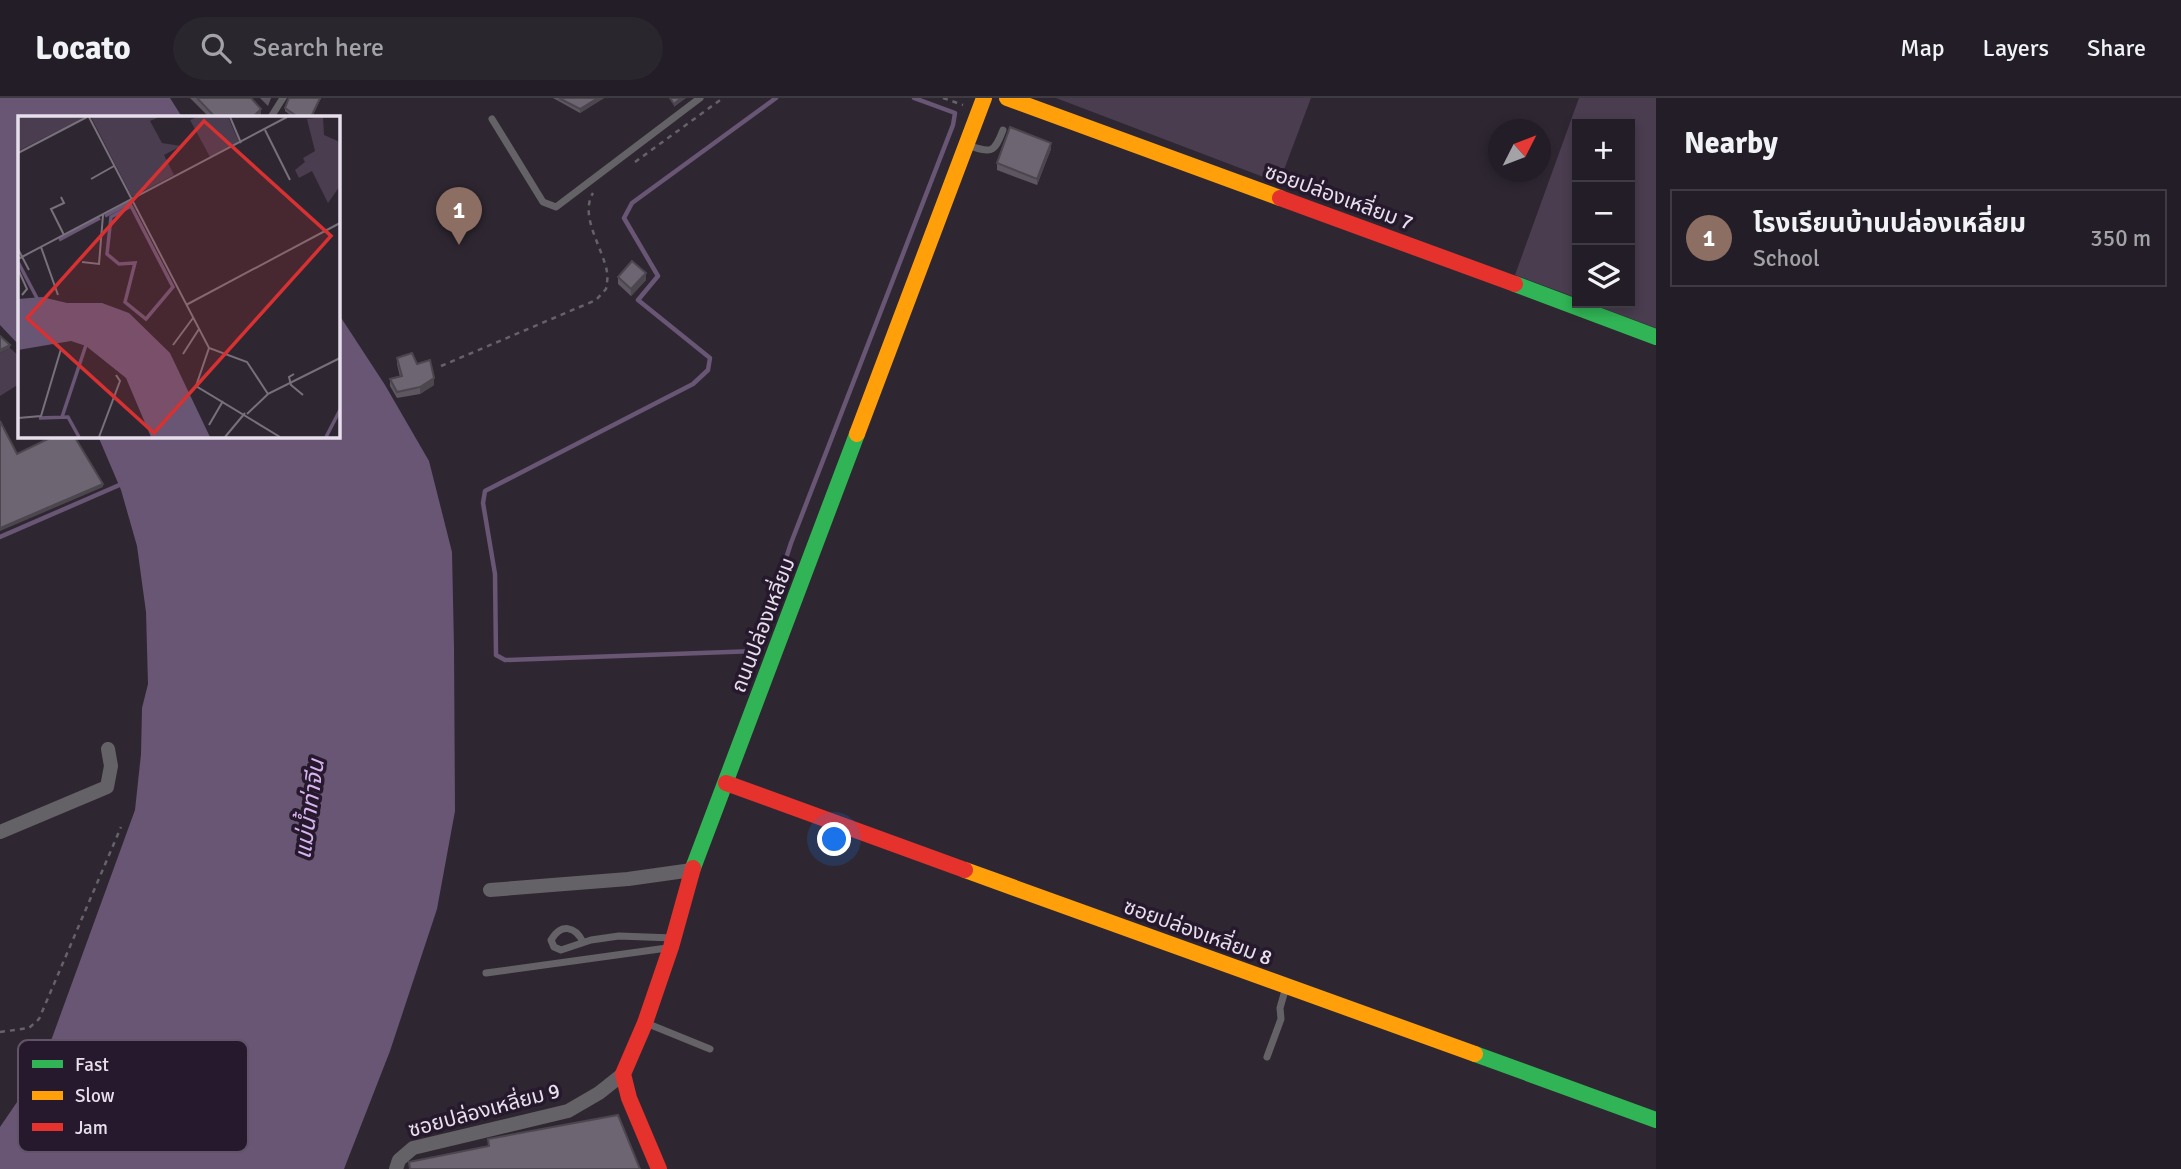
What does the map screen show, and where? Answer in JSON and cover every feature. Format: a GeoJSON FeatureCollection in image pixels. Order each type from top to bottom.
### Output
{"type":"FeatureCollection","features":[{"type":"Feature","properties":{"kind":"street","name":"ซอยปล่องเหลี่ยม 7"},"geometry":{"type":"LineString","coordinates":[[1007,98],[1656,337]]}},
{"type":"Feature","properties":{"kind":"street","name":"ถนนปล่องเหลี่ยม"},"geometry":{"type":"LineString","coordinates":[[623,1074],[645,1023],[673,942],[692,870],[981,105]]}},
{"type":"Feature","properties":{"kind":"street"},"geometry":{"type":"LineString","coordinates":[[0,832],[107,787],[111,765],[108,749]]}},
{"type":"Feature","properties":{"kind":"street","name":"ซอยปล่องเหลี่ยม 8"},"geometry":{"type":"LineString","coordinates":[[726,783],[1656,1120]]}},
{"type":"Feature","properties":{"kind":"street"},"geometry":{"type":"LineString","coordinates":[[490,890],[628,879],[692,870]]}},
{"type":"Feature","properties":{"kind":"street"},"geometry":{"type":"LineString","coordinates":[[623,1074],[629,1098],[659,1169]]}},
{"type":"Feature","properties":{"kind":"street","name":"ซอยปล่องเหลี่ยม 9"},"geometry":{"type":"LineString","coordinates":[[396,1169],[403,1155],[413,1148],[568,1111],[599,1093],[623,1074]]}},
{"type":"Feature","properties":{"kind":"lane"},"geometry":{"type":"LineString","coordinates":[[272,116],[283,98]]}},
{"type":"Feature","properties":{"kind":"lane"},"geometry":{"type":"LineString","coordinates":[[492,119],[543,202],[556,207],[700,98]]}},
{"type":"Feature","properties":{"kind":"lane"},"geometry":{"type":"LineString","coordinates":[[966,145],[991,150],[997,146],[1003,130]]}},
{"type":"Feature","properties":{"kind":"lane"},"geometry":{"type":"LineString","coordinates":[[583,942],[619,936],[673,942]]}},
{"type":"Feature","properties":{"kind":"lane"},"geometry":{"type":"LineString","coordinates":[[486,973],[673,942]]}},
{"type":"Feature","properties":{"kind":"lane"},"geometry":{"type":"LineString","coordinates":[[1267,1057],[1281,1019],[1280,1008],[1287,986]]}},
{"type":"Feature","properties":{"kind":"lane"},"geometry":{"type":"LineString","coordinates":[[645,1023],[710,1049]]}},
{"type":"Feature","properties":{"kind":"path"},"geometry":{"type":"LineString","coordinates":[[627,167],[723,98]]}},
{"type":"Feature","properties":{"kind":"path"},"geometry":{"type":"LineString","coordinates":[[943,98],[981,105]]}},
{"type":"Feature","properties":{"kind":"path"},"geometry":{"type":"LineString","coordinates":[[441,366],[596,300],[606,289],[607,273],[588,212],[589,201],[595,190]]}},
{"type":"Feature","properties":{"kind":"path"},"geometry":{"type":"LineString","coordinates":[[0,1032],[29,1028],[39,1019],[121,827]]}},
{"type":"Feature","properties":{"kind":"shaded area"},"geometry":{"type":"Polygon","coordinates":[[[1056,98],[1311,98],[1279,183],[1056,98]]]}},
{"type":"Feature","properties":{"kind":"shaded area"},"geometry":{"type":"Polygon","coordinates":[[[1579,98],[1656,98],[1656,328],[1602,308],[1635,308],[1635,119],[1572,119],[1572,296],[1515,275],[1549,182],[1551,182],[1551,175],[1579,98]]]}},
{"type":"Feature","properties":{"kind":"shaded area"},"geometry":{"type":"Polygon","coordinates":[[[10,348],[18,355],[18,385],[0,396],[0,353],[10,348]]]}},
{"type":"Feature","properties":{"kind":"water"},"geometry":{"type":"Polygon","coordinates":[[[0,98],[170,98],[181,116],[18,116],[18,344],[0,325],[0,98]]]}},
{"type":"Feature","properties":{"kind":"water","name":"แม่น้ำท่าจีน"},"geometry":{"type":"Polygon","coordinates":[[[340,316],[385,385],[429,461],[452,552],[455,811],[437,909],[390,1051],[344,1169],[0,1169],[0,1127],[18,1101],[18,1152],[248,1152],[248,1040],[51,1040],[135,810],[141,754],[142,708],[148,684],[146,612],[137,546],[121,490],[99,438],[340,438],[340,316]]]}},
{"type":"Feature","properties":{"kind":"building"},"geometry":{"type":"Polygon","coordinates":[[[197,98],[251,98],[261,109],[254,116],[214,116],[197,98]]]}},
{"type":"Feature","properties":{"kind":"building"},"geometry":{"type":"Polygon","coordinates":[[[289,98],[320,98],[311,116],[294,116],[285,108],[289,98]]]}},
{"type":"Feature","properties":{"kind":"building"},"geometry":{"type":"Polygon","coordinates":[[[559,98],[598,98],[580,109],[559,98]]]}},
{"type":"Feature","properties":{"kind":"building"},"geometry":{"type":"Polygon","coordinates":[[[670,98],[681,98],[674,104],[670,98]]]}},
{"type":"Feature","properties":{"kind":"building"},"geometry":{"type":"Polygon","coordinates":[[[1010,127],[1051,143],[1037,179],[997,163],[1010,127]]]}},
{"type":"Feature","properties":{"kind":"building"},"geometry":{"type":"Polygon","coordinates":[[[632,261],[646,273],[631,289],[618,277],[632,261]]]}},
{"type":"Feature","properties":{"kind":"building"},"geometry":{"type":"Polygon","coordinates":[[[0,336],[10,345],[0,350],[0,336]]]}},
{"type":"Feature","properties":{"kind":"building"},"geometry":{"type":"Polygon","coordinates":[[[412,353],[417,364],[430,360],[434,378],[420,387],[397,392],[390,379],[402,376],[397,358],[412,353]]]}},
{"type":"Feature","properties":{"kind":"building"},"geometry":{"type":"Polygon","coordinates":[[[0,421],[17,454],[50,438],[75,438],[103,484],[0,528],[0,421]]]}},
{"type":"Feature","properties":{"kind":"building"},"geometry":{"type":"Polygon","coordinates":[[[618,1115],[640,1169],[410,1169],[409,1162],[489,1146],[488,1139],[618,1115]]]}},
{"type":"Feature","properties":{"kind":"waterway"},"geometry":{"type":"LineString","coordinates":[[776,98],[632,203],[624,218],[658,276],[638,300],[710,358],[708,370],[693,384],[485,491],[483,503],[495,574],[496,655],[505,660],[756,651],[791,543],[953,125],[955,113],[914,98]]}},
{"type":"Feature","properties":{"kind":"waterway"},"geometry":{"type":"LineString","coordinates":[[0,537],[124,483]]}},
{"type":"Feature","properties":{"kind":"traffic: fast"},"geometry":{"type":"LineString","coordinates":[[1515,284],[1656,337]]}},
{"type":"Feature","properties":{"kind":"traffic: fast"},"geometry":{"type":"LineString","coordinates":[[693,868],[857,434]]}},
{"type":"Feature","properties":{"kind":"traffic: fast"},"geometry":{"type":"LineString","coordinates":[[1475,1054],[1656,1120]]}},
{"type":"Feature","properties":{"kind":"traffic: slow"},"geometry":{"type":"LineString","coordinates":[[857,434],[984,98]]}},
{"type":"Feature","properties":{"kind":"traffic: slow"},"geometry":{"type":"LineString","coordinates":[[1007,98],[1280,198]]}},
{"type":"Feature","properties":{"kind":"traffic: slow"},"geometry":{"type":"LineString","coordinates":[[965,870],[1475,1054]]}},
{"type":"Feature","properties":{"kind":"traffic: jam"},"geometry":{"type":"LineString","coordinates":[[1280,198],[1515,284]]}},
{"type":"Feature","properties":{"kind":"traffic: jam"},"geometry":{"type":"LineString","coordinates":[[726,783],[965,870]]}},
{"type":"Feature","properties":{"kind":"traffic: jam"},"geometry":{"type":"LineString","coordinates":[[659,1169],[629,1098],[623,1074],[645,1023],[671,947],[693,868]]}},
{"type":"Feature","properties":{"kind":"place","name":"โรงเรียนบ้านปล่องเหลี่ยม"},"geometry":{"type":"Point","coordinates":[459,245]}}]}
